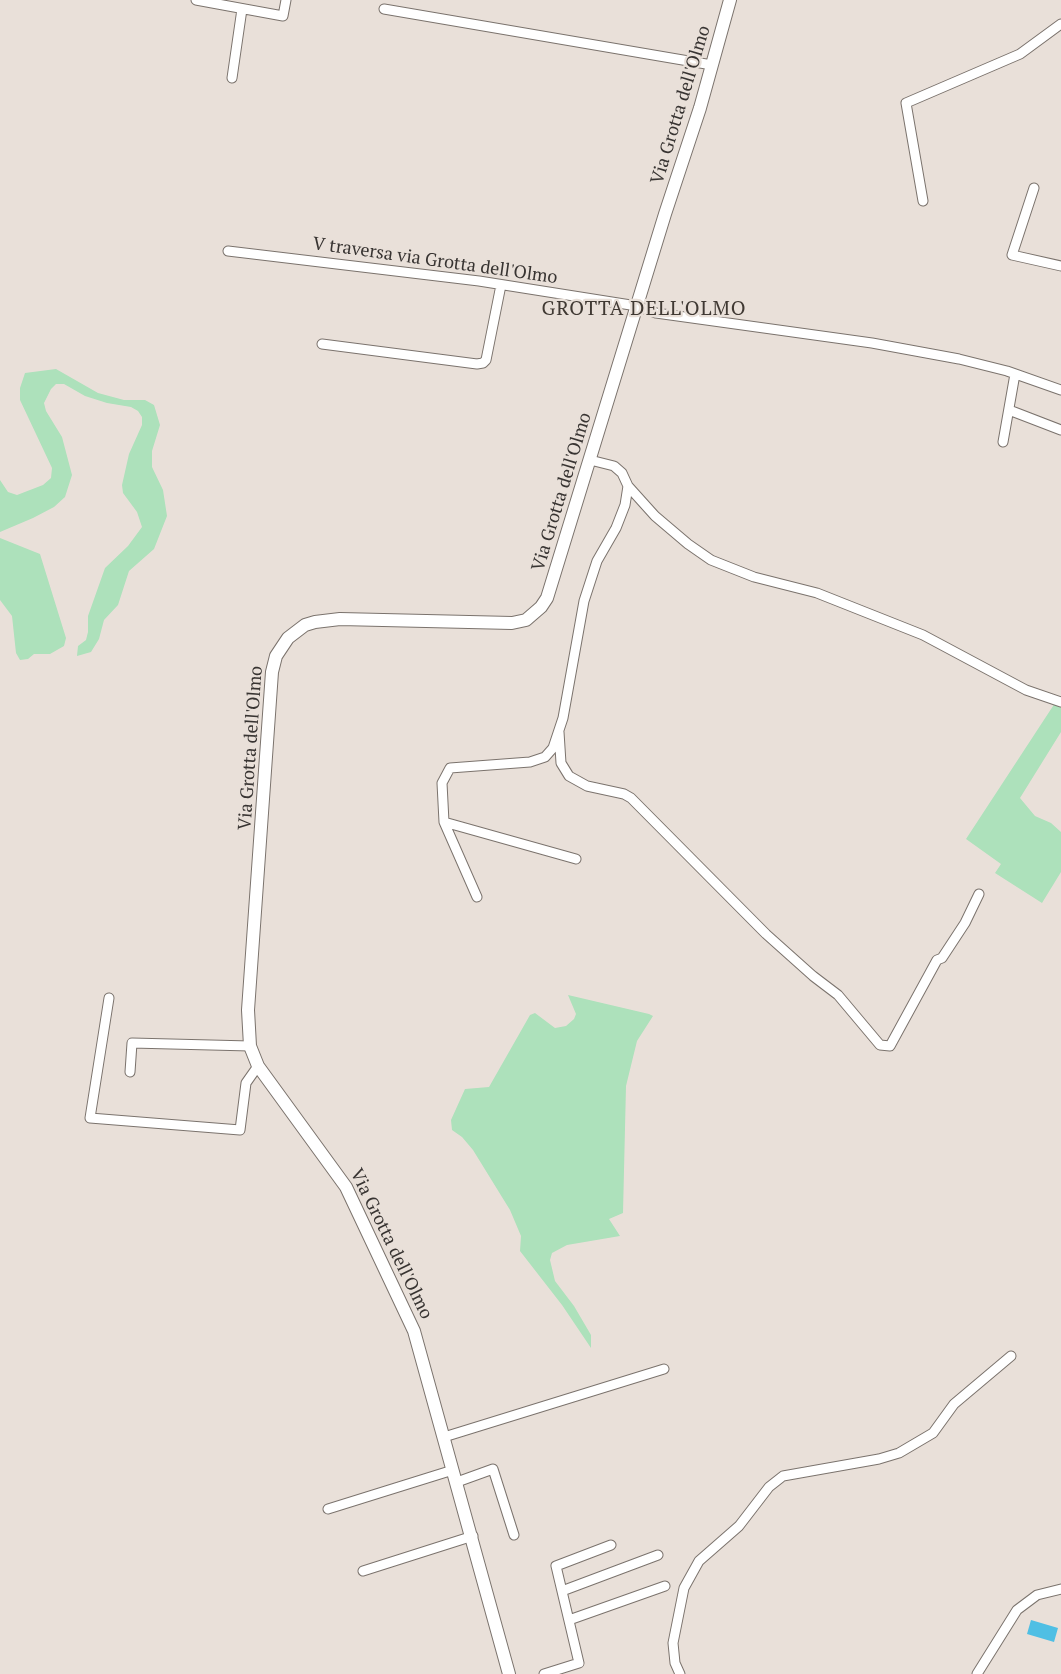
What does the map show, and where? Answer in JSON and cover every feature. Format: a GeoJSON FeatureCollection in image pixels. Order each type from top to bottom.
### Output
{"type":"FeatureCollection","features":[{"type":"Feature","properties":{"kind":"street"},"geometry":{"type":"LineString","coordinates":[[196,0],[228,3],[242,8],[283,16],[286,0]]}},
{"type":"Feature","properties":{"kind":"street","name":"Via Grotta dell'Olmo"},"geometry":{"type":"LineString","coordinates":[[509,1674],[414,1330],[346,1187],[258,1066],[250,1046],[248,1010],[272,672],[276,656],[285,642],[306,626],[325,620],[512,623],[526,620],[541,607],[547,598],[638,306],[730,0]]}},
{"type":"Feature","properties":{"kind":"street"},"geometry":{"type":"LineString","coordinates":[[232,78],[242,8]]}},
{"type":"Feature","properties":{"kind":"street"},"geometry":{"type":"LineString","coordinates":[[384,9],[712,65]]}},
{"type":"Feature","properties":{"kind":"street"},"geometry":{"type":"LineString","coordinates":[[923,201],[906,103],[1020,54],[1061,24]]}},
{"type":"Feature","properties":{"kind":"street"},"geometry":{"type":"LineString","coordinates":[[1034,188],[1012,255],[1061,266]]}},
{"type":"Feature","properties":{"kind":"street","name":"V traversa via Grotta dell'Olmo"},"geometry":{"type":"LineString","coordinates":[[228,251],[501,285],[638,306],[656,312],[872,342],[958,359],[1015,374],[1061,390]]}},
{"type":"Feature","properties":{"kind":"street"},"geometry":{"type":"LineString","coordinates":[[322,344],[477,364],[483,363],[486,360],[501,285]]}},
{"type":"Feature","properties":{"kind":"street"},"geometry":{"type":"LineString","coordinates":[[1003,442],[1015,374]]}},
{"type":"Feature","properties":{"kind":"street"},"geometry":{"type":"LineString","coordinates":[[1009,410],[1061,430]]}},
{"type":"Feature","properties":{"kind":"street"},"geometry":{"type":"LineString","coordinates":[[590,460],[614,466],[622,473],[628,486],[655,516],[688,544],[711,560],[754,577],[817,593],[923,635],[1026,690],[1061,702]]}},
{"type":"Feature","properties":{"kind":"street"},"geometry":{"type":"LineString","coordinates":[[628,486],[622,513],[616,528],[597,560],[584,601],[559,732],[561,764],[569,776],[588,786],[624,794],[631,798],[766,934],[838,995],[880,1045],[890,1046],[937,960],[942,958],[965,923],[979,894]]}},
{"type":"Feature","properties":{"kind":"street"},"geometry":{"type":"LineString","coordinates":[[477,896],[444,822],[442,783],[450,768],[530,762],[546,757],[559,732]]}},
{"type":"Feature","properties":{"kind":"street"},"geometry":{"type":"LineString","coordinates":[[444,822],[576,859]]}},
{"type":"Feature","properties":{"kind":"street"},"geometry":{"type":"LineString","coordinates":[[109,998],[90,1118],[240,1130],[246,1082],[258,1066]]}},
{"type":"Feature","properties":{"kind":"street"},"geometry":{"type":"LineString","coordinates":[[130,1072],[132,1043],[250,1046]]}},
{"type":"Feature","properties":{"kind":"street"},"geometry":{"type":"LineString","coordinates":[[680,1674],[675,1662],[673,1643],[684,1588],[699,1561],[739,1526],[769,1487],[784,1476],[879,1459],[899,1452],[933,1433],[954,1404],[1011,1356]]}},
{"type":"Feature","properties":{"kind":"street"},"geometry":{"type":"LineString","coordinates":[[444,1438],[664,1369]]}},
{"type":"Feature","properties":{"kind":"street"},"geometry":{"type":"LineString","coordinates":[[328,1509],[455,1476],[493,1469],[514,1534]]}},
{"type":"Feature","properties":{"kind":"street"},"geometry":{"type":"LineString","coordinates":[[363,1571],[472,1536]]}},
{"type":"Feature","properties":{"kind":"street"},"geometry":{"type":"LineString","coordinates":[[544,1674],[579,1663],[556,1566],[611,1545]]}},
{"type":"Feature","properties":{"kind":"street"},"geometry":{"type":"LineString","coordinates":[[562,1592],[658,1555]]}},
{"type":"Feature","properties":{"kind":"street"},"geometry":{"type":"LineString","coordinates":[[569,1620],[665,1586]]}},
{"type":"Feature","properties":{"kind":"street"},"geometry":{"type":"LineString","coordinates":[[977,1674],[1017,1610],[1037,1595],[1061,1589]]}},
{"type":"Feature","properties":{"kind":"green space"},"geometry":{"type":"Polygon","coordinates":[[[56,369],[98,393],[124,400],[145,400],[154,405],[160,425],[152,451],[152,467],[163,490],[167,516],[154,549],[129,571],[118,605],[104,620],[99,639],[91,652],[77,656],[78,646],[86,640],[88,616],[105,568],[128,546],[142,527],[137,512],[123,493],[122,485],[129,454],[142,425],[142,417],[138,411],[131,407],[107,403],[85,396],[64,384],[56,384],[51,389],[44,403],[46,411],[62,437],[72,475],[65,497],[54,507],[0,532],[0,480],[8,492],[17,495],[43,485],[51,478],[52,468],[20,400],[20,388],[25,373],[56,369]]]}},
{"type":"Feature","properties":{"kind":"green space"},"geometry":{"type":"Polygon","coordinates":[[[0,538],[40,554],[66,638],[64,646],[50,654],[34,654],[28,659],[20,660],[16,653],[12,616],[0,600],[0,538]]]}},
{"type":"Feature","properties":{"kind":"green space"},"geometry":{"type":"Polygon","coordinates":[[[1055,703],[1061,705],[1061,732],[1020,798],[1035,816],[1051,823],[1061,832],[1061,872],[1042,903],[995,873],[1001,864],[966,839],[1055,703]]]}},
{"type":"Feature","properties":{"kind":"green space"},"geometry":{"type":"Polygon","coordinates":[[[568,995],[653,1016],[637,1041],[626,1086],[623,1213],[609,1219],[620,1236],[567,1245],[552,1253],[550,1260],[555,1281],[574,1306],[591,1335],[591,1348],[562,1305],[520,1251],[521,1236],[510,1210],[473,1150],[462,1137],[452,1130],[451,1120],[465,1089],[489,1087],[530,1015],[535,1013],[555,1028],[566,1026],[574,1019],[576,1014],[568,995]]]}},
{"type":"Feature","properties":{"kind":"water"},"geometry":{"type":"Polygon","coordinates":[[[1031,1620],[1058,1628],[1054,1642],[1027,1634],[1031,1620]]]}},
{"type":"Feature","properties":{"kind":"district","name":"GROTTA DELL'OLMO"},"geometry":{"type":"Point","coordinates":[644,309]}}]}
